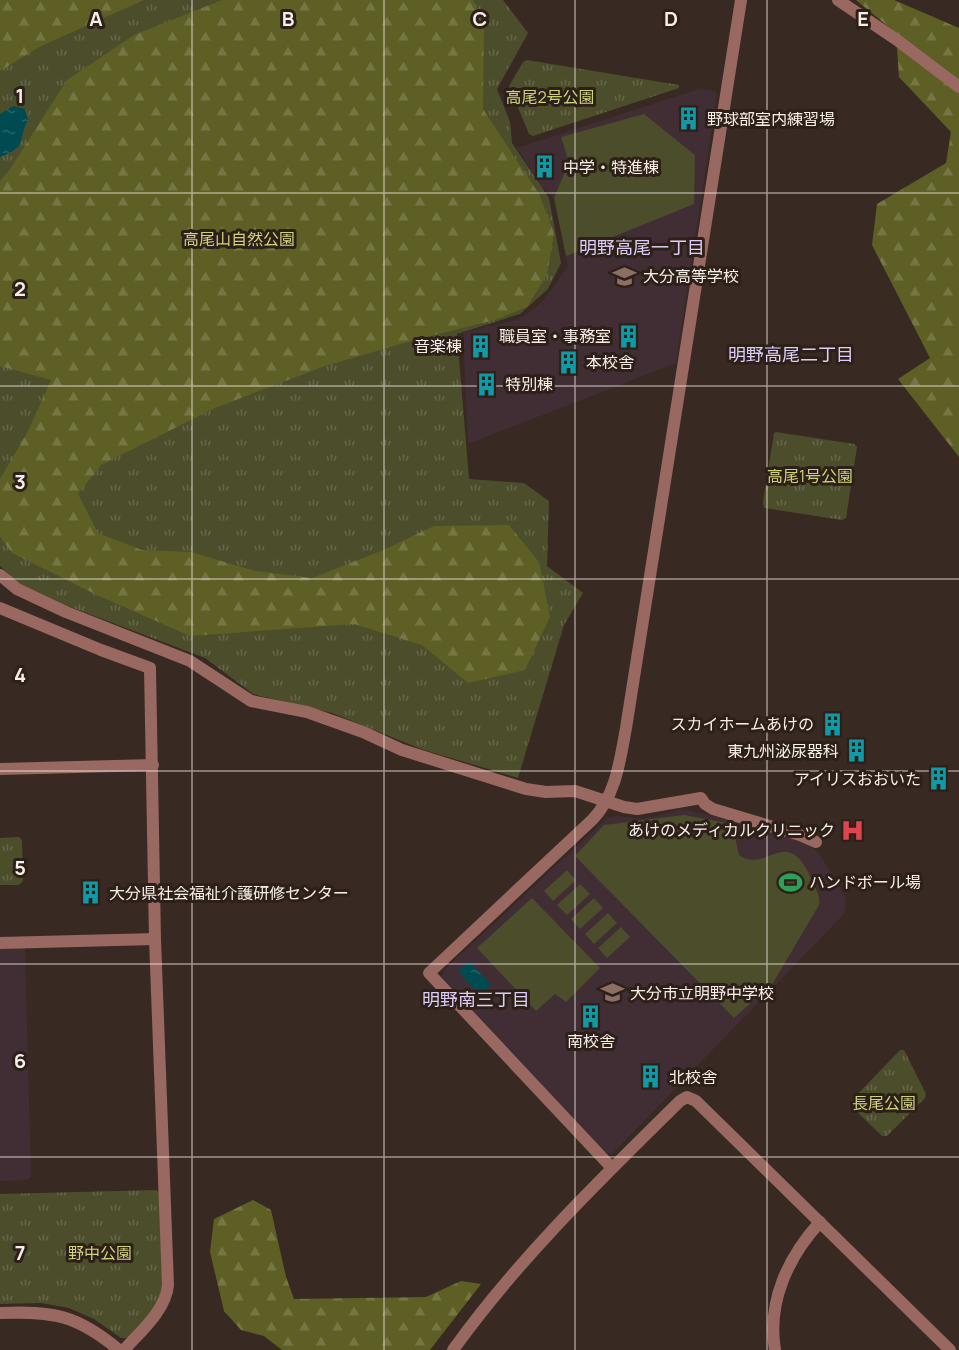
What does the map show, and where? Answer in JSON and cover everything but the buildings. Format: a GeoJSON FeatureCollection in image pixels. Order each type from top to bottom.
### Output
{"type":"FeatureCollection","features":[{"type":"Feature","properties":{"kind":"street"},"geometry":{"type":"LineString","coordinates":[[612,1168],[429,973],[592,820],[607,801],[618,769],[741,0]]}},
{"type":"Feature","properties":{"kind":"street"},"geometry":{"type":"LineString","coordinates":[[838,0],[907,47],[959,87]]}},
{"type":"Feature","properties":{"kind":"street"},"geometry":{"type":"LineString","coordinates":[[0,575],[17,589],[66,612],[190,661],[251,701],[307,712],[363,732],[402,750],[513,786],[539,792],[575,791],[638,809],[701,798],[713,809],[816,842]]}},
{"type":"Feature","properties":{"kind":"street"},"geometry":{"type":"LineString","coordinates":[[0,609],[150,668],[154,939],[168,1285],[167,1295],[160,1307],[124,1350]]}},
{"type":"Feature","properties":{"kind":"street"},"geometry":{"type":"LineString","coordinates":[[0,769],[153,765]]}},
{"type":"Feature","properties":{"kind":"street"},"geometry":{"type":"LineString","coordinates":[[0,943],[154,939]]}},
{"type":"Feature","properties":{"kind":"street"},"geometry":{"type":"LineString","coordinates":[[453,1350],[514,1271],[612,1168],[680,1101],[687,1097],[692,1098],[950,1350]]}},
{"type":"Feature","properties":{"kind":"street"},"geometry":{"type":"LineString","coordinates":[[775,1350],[772,1328],[783,1277],[790,1260],[820,1222]]}},
{"type":"Feature","properties":{"kind":"street"},"geometry":{"type":"LineString","coordinates":[[0,1313],[32,1312],[69,1318],[94,1330],[119,1350]]}},
{"type":"Feature","properties":{"kind":"shaded area","name":"大分高等学校"},"geometry":{"type":"Polygon","coordinates":[[[699,89],[715,91],[717,94],[676,363],[468,444],[463,333],[512,321],[527,314],[544,300],[568,266],[554,198],[542,187],[517,148],[699,89]]]}},
{"type":"Feature","properties":{"kind":"shaded area","name":"大分市立明野中学校"},"geometry":{"type":"Polygon","coordinates":[[[679,810],[740,822],[803,840],[818,852],[845,896],[846,904],[844,914],[612,1154],[605,1152],[442,978],[444,970],[607,818],[617,816],[643,819],[679,810]]]}},
{"type":"Feature","properties":{"kind":"shaded area"},"geometry":{"type":"Polygon","coordinates":[[[23,947],[25,949],[31,1176],[27,1180],[0,1181],[0,948],[23,947]]]}},
{"type":"Feature","properties":{"kind":"green space","name":"高尾山自然公園"},"geometry":{"type":"Polygon","coordinates":[[[0,0],[503,0],[528,33],[497,89],[510,122],[512,143],[549,198],[561,263],[548,289],[520,314],[457,334],[469,479],[524,483],[549,501],[547,566],[583,593],[564,625],[518,778],[421,749],[332,713],[253,694],[205,658],[68,606],[18,583],[0,566],[0,0]]]}},
{"type":"Feature","properties":{"kind":"green space"},"geometry":{"type":"Polygon","coordinates":[[[0,0],[144,0],[39,47],[0,71],[0,0]]]}},
{"type":"Feature","properties":{"kind":"green space","name":"高尾山自然公園"},"geometry":{"type":"Polygon","coordinates":[[[222,0],[473,0],[484,28],[483,109],[539,194],[554,233],[547,275],[527,307],[495,320],[325,366],[215,408],[101,465],[78,494],[98,533],[142,550],[191,552],[255,571],[312,578],[381,551],[434,526],[509,525],[539,562],[550,617],[525,670],[468,683],[422,645],[354,624],[190,636],[99,596],[12,553],[0,537],[0,479],[27,433],[51,380],[0,366],[0,181],[67,80],[134,35],[222,0]]]}},
{"type":"Feature","properties":{"kind":"green space"},"geometry":{"type":"Polygon","coordinates":[[[856,0],[894,0],[959,28],[959,457],[898,379],[930,358],[872,245],[877,204],[946,163],[951,132],[899,77],[896,33],[856,0]]]}},
{"type":"Feature","properties":{"kind":"green space","name":"高尾2号公園"},"geometry":{"type":"Polygon","coordinates":[[[527,60],[679,85],[679,88],[533,136],[529,134],[509,86],[523,62],[527,60]]]}},
{"type":"Feature","properties":{"kind":"green space"},"geometry":{"type":"Polygon","coordinates":[[[644,114],[695,155],[694,204],[566,256],[554,198],[569,162],[561,137],[644,114]]]}},
{"type":"Feature","properties":{"kind":"green space","name":"高尾1号公園"},"geometry":{"type":"Polygon","coordinates":[[[776,432],[854,444],[857,447],[846,518],[842,520],[764,508],[763,502],[776,432]]]}},
{"type":"Feature","properties":{"kind":"green space"},"geometry":{"type":"Polygon","coordinates":[[[684,815],[732,824],[739,855],[749,859],[759,859],[776,853],[793,854],[802,862],[818,895],[819,905],[773,983],[734,1018],[575,856],[604,825],[684,815]]]}},
{"type":"Feature","properties":{"kind":"green space"},"geometry":{"type":"Polygon","coordinates":[[[19,837],[22,840],[23,881],[19,885],[0,885],[0,838],[19,837]]]}},
{"type":"Feature","properties":{"kind":"green space"},"geometry":{"type":"Polygon","coordinates":[[[567,870],[576,880],[553,901],[544,891],[567,870]]]}},
{"type":"Feature","properties":{"kind":"green space"},"geometry":{"type":"Polygon","coordinates":[[[580,884],[590,894],[567,915],[557,905],[580,884]]]}},
{"type":"Feature","properties":{"kind":"green space"},"geometry":{"type":"Polygon","coordinates":[[[532,898],[600,968],[566,1002],[555,994],[536,1011],[477,948],[532,898]]]}},
{"type":"Feature","properties":{"kind":"green space"},"geometry":{"type":"Polygon","coordinates":[[[594,898],[603,908],[580,929],[571,919],[594,898]]]}},
{"type":"Feature","properties":{"kind":"green space"},"geometry":{"type":"Polygon","coordinates":[[[608,913],[617,923],[594,944],[585,934],[608,913]]]}},
{"type":"Feature","properties":{"kind":"green space"},"geometry":{"type":"Polygon","coordinates":[[[621,927],[630,937],[607,958],[598,948],[621,927]]]}},
{"type":"Feature","properties":{"kind":"green space","name":"長尾公園"},"geometry":{"type":"Polygon","coordinates":[[[900,1050],[904,1050],[926,1094],[925,1098],[887,1136],[882,1136],[851,1106],[851,1101],[900,1050]]]}},
{"type":"Feature","properties":{"kind":"green space","name":"野中公園"},"geometry":{"type":"Polygon","coordinates":[[[156,1190],[161,1193],[164,1285],[157,1305],[128,1338],[121,1338],[94,1319],[69,1308],[41,1303],[0,1304],[0,1194],[156,1190]]]}},
{"type":"Feature","properties":{"kind":"green space"},"geometry":{"type":"Polygon","coordinates":[[[253,1200],[271,1210],[286,1277],[294,1299],[426,1297],[461,1281],[481,1284],[430,1350],[282,1350],[264,1336],[241,1330],[224,1311],[210,1252],[214,1219],[253,1200]]]}},
{"type":"Feature","properties":{"kind":"water"},"geometry":{"type":"Polygon","coordinates":[[[13,106],[25,109],[28,120],[19,146],[0,157],[0,114],[13,106]]]}},
{"type":"Feature","properties":{"kind":"water"},"geometry":{"type":"Polygon","coordinates":[[[469,961],[491,985],[479,995],[458,971],[469,961]]]}},
{"type":"Feature","properties":{"kind":"place","name":"野球部室内練習場"},"geometry":{"type":"Point","coordinates":[689,119]}},
{"type":"Feature","properties":{"kind":"place","name":"中学・特進棟"},"geometry":{"type":"Point","coordinates":[545,167]}},
{"type":"Feature","properties":{"kind":"place","name":"大分高等学校"},"geometry":{"type":"Point","coordinates":[625,276]}},
{"type":"Feature","properties":{"kind":"place","name":"職員室・事務室"},"geometry":{"type":"Point","coordinates":[629,336]}},
{"type":"Feature","properties":{"kind":"place","name":"音楽棟"},"geometry":{"type":"Point","coordinates":[480,346]}},
{"type":"Feature","properties":{"kind":"place","name":"本校舎"},"geometry":{"type":"Point","coordinates":[568,362]}},
{"type":"Feature","properties":{"kind":"place","name":"特別棟"},"geometry":{"type":"Point","coordinates":[487,384]}},
{"type":"Feature","properties":{"kind":"place","name":"スカイホームあけの"},"geometry":{"type":"Point","coordinates":[832,724]}},
{"type":"Feature","properties":{"kind":"place","name":"東九州泌尿器科"},"geometry":{"type":"Point","coordinates":[857,751]}},
{"type":"Feature","properties":{"kind":"place","name":"アイリスおおいた"},"geometry":{"type":"Point","coordinates":[939,779]}},
{"type":"Feature","properties":{"kind":"place","name":"あけのメディカルクリニック"},"geometry":{"type":"Point","coordinates":[853,830]}},
{"type":"Feature","properties":{"kind":"place","name":"ハンドボール場"},"geometry":{"type":"Point","coordinates":[791,882]}},
{"type":"Feature","properties":{"kind":"place","name":"大分県社会福祉介護研修センター"},"geometry":{"type":"Point","coordinates":[91,893]}},
{"type":"Feature","properties":{"kind":"place","name":"大分市立明野中学校"},"geometry":{"type":"Point","coordinates":[612,993]}},
{"type":"Feature","properties":{"kind":"place","name":"南校舎"},"geometry":{"type":"Point","coordinates":[591,1016]}},
{"type":"Feature","properties":{"kind":"place","name":"北校舎"},"geometry":{"type":"Point","coordinates":[651,1077]}},
{"type":"Feature","properties":{"kind":"district","name":"明野高尾一丁目"},"geometry":{"type":"Point","coordinates":[642,247]}},
{"type":"Feature","properties":{"kind":"district","name":"明野高尾二丁目"},"geometry":{"type":"Point","coordinates":[791,354]}},
{"type":"Feature","properties":{"kind":"district","name":"明野南三丁目"},"geometry":{"type":"Point","coordinates":[476,999]}}]}
